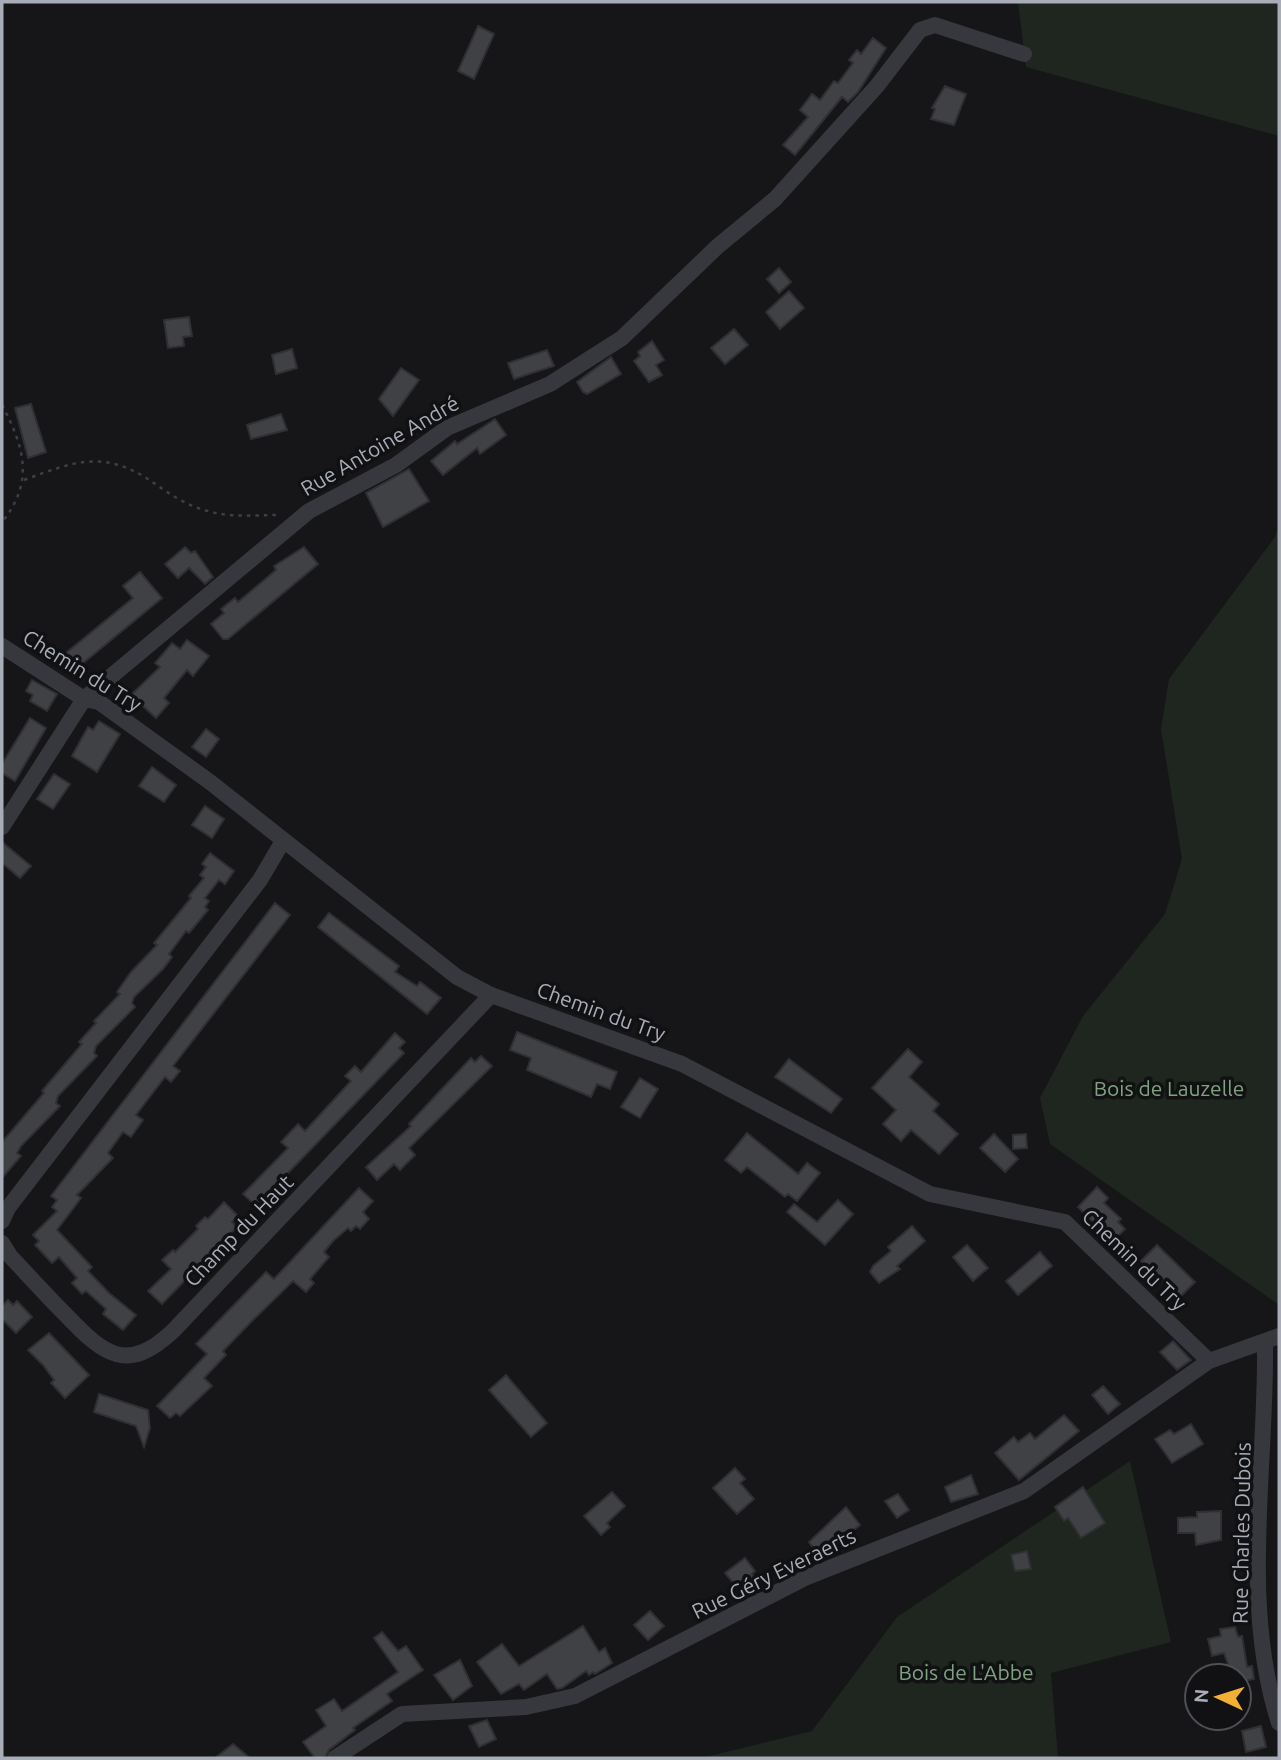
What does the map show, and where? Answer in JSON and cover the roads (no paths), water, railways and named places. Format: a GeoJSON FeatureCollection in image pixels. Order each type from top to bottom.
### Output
{"type":"FeatureCollection","features":[{"type":"Feature","properties":{"kind":"street","name":"Rue Antoine André"},"geometry":{"type":"LineString","coordinates":[[2,827],[84,699],[309,511],[396,465],[447,428],[550,384],[610,347],[718,246],[775,199],[877,86],[920,30],[931,25],[1024,54]]}},
{"type":"Feature","properties":{"kind":"street","name":"Chemin du Try"},"geometry":{"type":"LineString","coordinates":[[2,646],[84,699],[99,702],[210,782],[457,977],[491,995],[682,1064],[930,1194],[1065,1222],[1209,1361]]}},
{"type":"Feature","properties":{"kind":"street"},"geometry":{"type":"LineString","coordinates":[[2,1221],[8,1208],[260,880],[283,841]]}},
{"type":"Feature","properties":{"kind":"street","name":"Champ du Haut"},"geometry":{"type":"LineString","coordinates":[[2,1243],[10,1256],[95,1345],[118,1356],[147,1352],[173,1331],[491,995]]}},
{"type":"Feature","properties":{"kind":"street","name":"Rue Charles Dubois"},"geometry":{"type":"LineString","coordinates":[[1209,1361],[1272,1339],[1259,1601],[1267,1675],[1279,1723]]}},
{"type":"Feature","properties":{"kind":"street","name":"Rue Géry Everaerts"},"geometry":{"type":"LineString","coordinates":[[335,1758],[384,1723],[402,1714],[518,1707],[575,1696],[807,1577],[1024,1491],[1209,1361]]}},
{"type":"Feature","properties":{"kind":"park label","name":"Bois de Lauzelle"},"geometry":{"type":"Point","coordinates":[1169,1089]}},
{"type":"Feature","properties":{"kind":"park label","name":"Bois de L'Abbe"},"geometry":{"type":"Point","coordinates":[966,1673]}}]}
